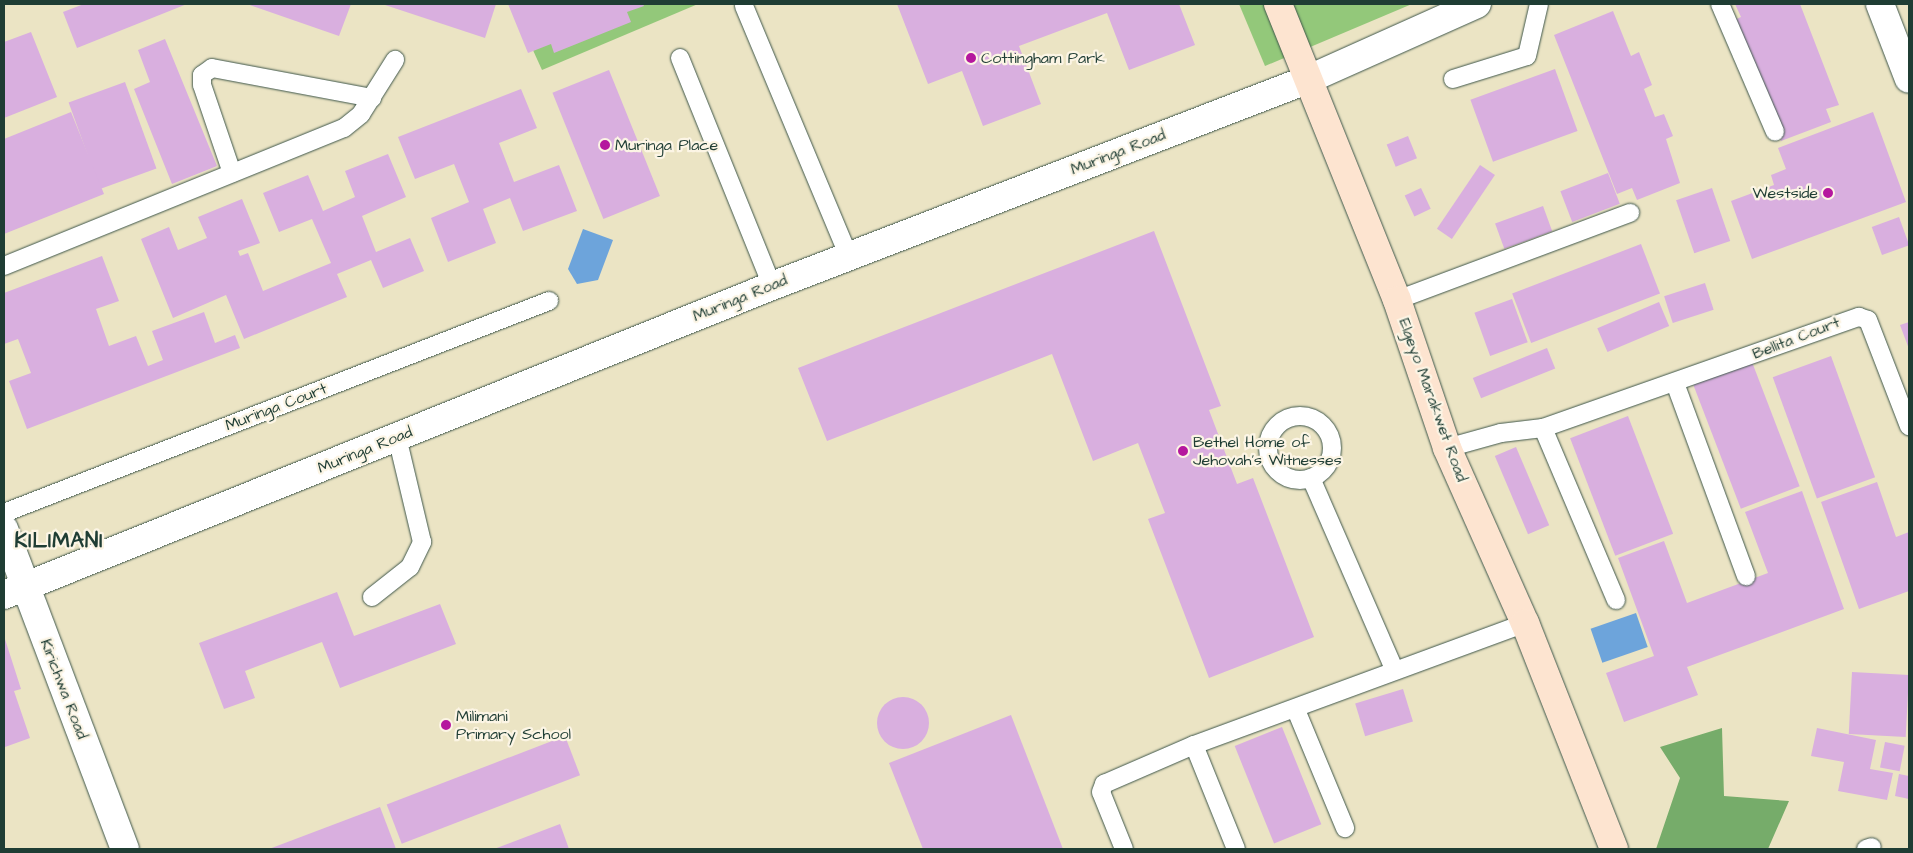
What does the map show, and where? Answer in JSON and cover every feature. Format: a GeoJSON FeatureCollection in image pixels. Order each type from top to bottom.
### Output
{"type":"FeatureCollection","features":[{"type":"Feature","properties":{"kind":"street","name":"Elgeyo Marakwet Road"},"geometry":{"type":"LineString","coordinates":[[1278,4],[1397,300],[1447,448],[1525,622],[1614,849]]}},
{"type":"Feature","properties":{"kind":"street","name":"Muringa Road"},"geometry":{"type":"LineString","coordinates":[[15,591],[848,255],[1309,79],[1477,4]]}},
{"type":"Feature","properties":{"kind":"street"},"geometry":{"type":"LineString","coordinates":[[1880,4],[1909,79]]}},
{"type":"Feature","properties":{"kind":"street","name":"Kirichwa Road"},"geometry":{"type":"LineString","coordinates":[[4,529],[15,591],[124,849]]}},
{"type":"Feature","properties":{"kind":"lane"},"geometry":{"type":"LineString","coordinates":[[1453,79],[1526,56],[1539,4]]}},
{"type":"Feature","properties":{"kind":"lane"},"geometry":{"type":"LineString","coordinates":[[1720,4],[1775,132]]}},
{"type":"Feature","properties":{"kind":"lane"},"geometry":{"type":"LineString","coordinates":[[744,6],[848,255]]}},
{"type":"Feature","properties":{"kind":"lane"},"geometry":{"type":"LineString","coordinates":[[680,58],[772,286]]}},
{"type":"Feature","properties":{"kind":"lane"},"geometry":{"type":"LineString","coordinates":[[4,266],[344,128],[372,98],[396,60]]}},
{"type":"Feature","properties":{"kind":"lane"},"geometry":{"type":"LineString","coordinates":[[232,173],[202,85],[202,75],[212,68],[372,98]]}},
{"type":"Feature","properties":{"kind":"lane"},"geometry":{"type":"LineString","coordinates":[[1397,300],[1630,213]]}},
{"type":"Feature","properties":{"kind":"lane","name":"Muringa Court"},"geometry":{"type":"LineString","coordinates":[[4,513],[549,301]]}},
{"type":"Feature","properties":{"kind":"lane","name":"Bellita Court"},"geometry":{"type":"LineString","coordinates":[[1447,448],[1501,433],[1543,428],[1859,317],[1868,320],[1909,426]]}},
{"type":"Feature","properties":{"kind":"lane"},"geometry":{"type":"LineString","coordinates":[[1675,383],[1746,576]]}},
{"type":"Feature","properties":{"kind":"lane"},"geometry":{"type":"LineString","coordinates":[[1543,428],[1616,600]]}},
{"type":"Feature","properties":{"kind":"lane"},"geometry":{"type":"LineString","coordinates":[[372,597],[410,567],[422,542],[397,437]]}},
{"type":"Feature","properties":{"kind":"lane"},"geometry":{"type":"LineString","coordinates":[[1311,478],[1394,669]]}},
{"type":"Feature","properties":{"kind":"lane"},"geometry":{"type":"LineString","coordinates":[[1124,849],[1102,788],[1194,745],[1296,710],[1394,669],[1525,622]]}},
{"type":"Feature","properties":{"kind":"lane"},"geometry":{"type":"LineString","coordinates":[[1296,710],[1345,828]]}},
{"type":"Feature","properties":{"kind":"lane"},"geometry":{"type":"LineString","coordinates":[[1194,745],[1236,849]]}},
{"type":"Feature","properties":{"kind":"green space"},"geometry":{"type":"Polygon","coordinates":[[[512,4],[698,4],[542,70],[512,4]]]}},
{"type":"Feature","properties":{"kind":"green space"},"geometry":{"type":"Polygon","coordinates":[[[1239,4],[1412,4],[1265,66],[1239,4]]]}},
{"type":"Feature","properties":{"kind":"green space"},"geometry":{"type":"Polygon","coordinates":[[[1722,728],[1724,796],[1789,801],[1768,849],[1656,849],[1680,778],[1660,747],[1722,728]]]}},
{"type":"Feature","properties":{"kind":"water"},"geometry":{"type":"Polygon","coordinates":[[[583,229],[613,240],[598,280],[577,284],[568,269],[583,229]]]}},
{"type":"Feature","properties":{"kind":"water"},"geometry":{"type":"Polygon","coordinates":[[[1636,613],[1648,647],[1602,663],[1591,629],[1636,613]]]}},
{"type":"Feature","properties":{"kind":"building"},"geometry":{"type":"Polygon","coordinates":[[[84,4],[187,4],[77,48],[63,12],[84,4]]]}},
{"type":"Feature","properties":{"kind":"building"},"geometry":{"type":"Polygon","coordinates":[[[247,4],[351,4],[339,36],[247,4]]]}},
{"type":"Feature","properties":{"kind":"building"},"geometry":{"type":"Polygon","coordinates":[[[382,4],[496,4],[485,38],[382,4]]]}},
{"type":"Feature","properties":{"kind":"building"},"geometry":{"type":"Polygon","coordinates":[[[508,4],[643,4],[644,6],[627,12],[631,22],[554,53],[551,44],[528,53],[508,4]]]}},
{"type":"Feature","properties":{"kind":"building","name":"Cottingham Park"},"geometry":{"type":"Polygon","coordinates":[[[897,4],[1179,4],[1195,45],[1129,70],[1107,13],[1019,46],[1041,104],[983,126],[962,71],[928,84],[897,4]]]}},
{"type":"Feature","properties":{"kind":"building","name":"Westside"},"geometry":{"type":"Polygon","coordinates":[[[1735,4],[1800,4],[1839,105],[1826,109],[1831,122],[1781,141],[1734,20],[1741,17],[1735,4]]]}},
{"type":"Feature","properties":{"kind":"building"},"geometry":{"type":"Polygon","coordinates":[[[1613,11],[1631,56],[1639,52],[1652,85],[1644,89],[1655,117],[1664,114],[1673,136],[1666,139],[1680,183],[1637,200],[1632,188],[1617,194],[1554,35],[1613,11]]]}},
{"type":"Feature","properties":{"kind":"building"},"geometry":{"type":"Polygon","coordinates":[[[31,32],[57,97],[4,118],[4,42],[31,32]]]}},
{"type":"Feature","properties":{"kind":"building"},"geometry":{"type":"Polygon","coordinates":[[[165,39],[217,166],[172,184],[134,89],[150,82],[138,50],[165,39]]]}},
{"type":"Feature","properties":{"kind":"building"},"geometry":{"type":"Polygon","coordinates":[[[1555,69],[1578,131],[1493,162],[1470,100],[1555,69]]]}},
{"type":"Feature","properties":{"kind":"building","name":"Muringa Place"},"geometry":{"type":"Polygon","coordinates":[[[609,70],[660,196],[603,219],[552,93],[609,70]]]}},
{"type":"Feature","properties":{"kind":"building"},"geometry":{"type":"Polygon","coordinates":[[[125,82],[156,168],[100,189],[69,103],[125,82]]]}},
{"type":"Feature","properties":{"kind":"building"},"geometry":{"type":"Polygon","coordinates":[[[521,89],[537,128],[499,143],[514,182],[559,165],[577,211],[523,231],[510,198],[483,209],[496,243],[448,262],[431,218],[469,202],[454,164],[415,179],[398,137],[521,89]]]}},
{"type":"Feature","properties":{"kind":"building"},"geometry":{"type":"Polygon","coordinates":[[[71,112],[104,194],[4,234],[4,139],[71,112]]]}},
{"type":"Feature","properties":{"kind":"building","name":"Westside"},"geometry":{"type":"Polygon","coordinates":[[[1873,112],[1906,202],[1752,259],[1731,201],[1774,185],[1771,175],[1786,169],[1778,148],[1873,112]]]}},
{"type":"Feature","properties":{"kind":"building"},"geometry":{"type":"Polygon","coordinates":[[[1408,136],[1417,158],[1396,167],[1387,145],[1408,136]]]}},
{"type":"Feature","properties":{"kind":"building"},"geometry":{"type":"Polygon","coordinates":[[[388,154],[406,197],[362,216],[376,252],[410,238],[424,271],[383,288],[371,260],[337,274],[347,297],[244,339],[226,295],[173,318],[141,239],[169,227],[178,250],[207,238],[198,217],[242,199],[260,243],[238,251],[240,256],[248,253],[263,291],[331,263],[312,219],[279,232],[263,193],[308,175],[323,211],[355,197],[345,171],[388,154]]]}},
{"type":"Feature","properties":{"kind":"building"},"geometry":{"type":"Polygon","coordinates":[[[1480,165],[1495,175],[1452,239],[1437,229],[1480,165]]]}},
{"type":"Feature","properties":{"kind":"building"},"geometry":{"type":"Polygon","coordinates":[[[1608,173],[1620,204],[1572,222],[1560,191],[1608,173]]]}},
{"type":"Feature","properties":{"kind":"building"},"geometry":{"type":"Polygon","coordinates":[[[1421,188],[1431,209],[1414,216],[1405,196],[1421,188]]]}},
{"type":"Feature","properties":{"kind":"building"},"geometry":{"type":"Polygon","coordinates":[[[1712,188],[1730,241],[1694,253],[1676,200],[1712,188]]]}},
{"type":"Feature","properties":{"kind":"building"},"geometry":{"type":"Polygon","coordinates":[[[1543,206],[1552,231],[1504,249],[1495,223],[1543,206]]]}},
{"type":"Feature","properties":{"kind":"building"},"geometry":{"type":"Polygon","coordinates":[[[1899,217],[1909,245],[1882,255],[1872,227],[1899,217]]]}},
{"type":"Feature","properties":{"kind":"building","name":"Bethel Home of Jehovah's Witnesses"},"geometry":{"type":"Polygon","coordinates":[[[1154,231],[1221,406],[1209,410],[1237,484],[1253,478],[1314,637],[1209,678],[1148,519],[1165,513],[1138,443],[1093,461],[1052,354],[827,441],[798,368],[1154,231]]]}},
{"type":"Feature","properties":{"kind":"building"},"geometry":{"type":"Polygon","coordinates":[[[1641,244],[1660,293],[1531,343],[1512,293],[1641,244]]]}},
{"type":"Feature","properties":{"kind":"building"},"geometry":{"type":"Polygon","coordinates":[[[102,256],[119,301],[96,309],[109,346],[136,336],[148,366],[163,360],[152,331],[204,312],[215,343],[235,335],[240,348],[27,429],[9,381],[31,373],[18,339],[4,344],[4,293],[102,256]]]}},
{"type":"Feature","properties":{"kind":"building"},"geometry":{"type":"Polygon","coordinates":[[[1705,283],[1714,310],[1673,323],[1664,296],[1705,283]]]}},
{"type":"Feature","properties":{"kind":"building"},"geometry":{"type":"Polygon","coordinates":[[[1512,299],[1528,342],[1490,356],[1474,313],[1512,299]]]}},
{"type":"Feature","properties":{"kind":"building"},"geometry":{"type":"Polygon","coordinates":[[[1659,302],[1669,326],[1607,352],[1597,328],[1659,302]]]}},
{"type":"Feature","properties":{"kind":"building"},"geometry":{"type":"Polygon","coordinates":[[[1909,322],[1909,349],[1900,325],[1909,322]]]}},
{"type":"Feature","properties":{"kind":"building"},"geometry":{"type":"Polygon","coordinates":[[[1547,348],[1555,368],[1481,398],[1473,378],[1547,348]]]}},
{"type":"Feature","properties":{"kind":"building"},"geometry":{"type":"Polygon","coordinates":[[[1831,356],[1875,477],[1817,498],[1773,377],[1831,356]]]}},
{"type":"Feature","properties":{"kind":"building"},"geometry":{"type":"Polygon","coordinates":[[[1752,362],[1800,486],[1741,509],[1693,385],[1752,362]]]}},
{"type":"Feature","properties":{"kind":"building"},"geometry":{"type":"Polygon","coordinates":[[[1628,416],[1673,534],[1615,556],[1570,438],[1628,416]]]}},
{"type":"Feature","properties":{"kind":"building"},"geometry":{"type":"Polygon","coordinates":[[[1516,447],[1549,525],[1528,534],[1495,456],[1516,447]]]}},
{"type":"Feature","properties":{"kind":"building"},"geometry":{"type":"Polygon","coordinates":[[[1877,482],[1896,537],[1909,532],[1909,591],[1859,609],[1821,502],[1877,482]]]}},
{"type":"Feature","properties":{"kind":"building"},"geometry":{"type":"Polygon","coordinates":[[[1802,491],[1844,609],[1687,667],[1698,695],[1624,722],[1606,673],[1654,656],[1618,558],[1664,541],[1687,603],[1768,573],[1745,512],[1802,491]]]}},
{"type":"Feature","properties":{"kind":"building"},"geometry":{"type":"Polygon","coordinates":[[[337,592],[354,636],[440,604],[456,644],[340,688],[322,642],[245,671],[255,698],[224,709],[199,643],[337,592]]]}},
{"type":"Feature","properties":{"kind":"building"},"geometry":{"type":"Polygon","coordinates":[[[4,636],[21,689],[14,691],[30,738],[5,747],[4,636]]]}},
{"type":"Feature","properties":{"kind":"building"},"geometry":{"type":"Polygon","coordinates":[[[1852,672],[1909,675],[1906,737],[1849,734],[1852,672]]]}},
{"type":"Feature","properties":{"kind":"building"},"geometry":{"type":"Polygon","coordinates":[[[1403,689],[1413,722],[1365,736],[1355,704],[1403,689]]]}},
{"type":"Feature","properties":{"kind":"building"},"geometry":{"type":"Polygon","coordinates":[[[903,697],[913,699],[921,705],[927,713],[929,723],[927,733],[921,741],[913,747],[903,749],[893,747],[885,741],[879,733],[877,723],[879,713],[885,705],[893,699],[903,697]]]}},
{"type":"Feature","properties":{"kind":"building"},"geometry":{"type":"Polygon","coordinates":[[[1011,715],[1063,849],[923,849],[889,763],[1011,715]]]}},
{"type":"Feature","properties":{"kind":"building"},"geometry":{"type":"Polygon","coordinates":[[[1282,727],[1321,824],[1274,843],[1235,746],[1282,727]]]}},
{"type":"Feature","properties":{"kind":"building"},"geometry":{"type":"Polygon","coordinates":[[[1817,728],[1876,740],[1870,769],[1893,773],[1887,800],[1838,791],[1844,762],[1811,756],[1817,728]]]}},
{"type":"Feature","properties":{"kind":"building"},"geometry":{"type":"Polygon","coordinates":[[[565,736],[580,775],[402,844],[387,804],[565,736]]]}},
{"type":"Feature","properties":{"kind":"building"},"geometry":{"type":"Polygon","coordinates":[[[1885,742],[1905,746],[1900,771],[1880,768],[1885,742]]]}},
{"type":"Feature","properties":{"kind":"building"},"geometry":{"type":"Polygon","coordinates":[[[1899,774],[1909,776],[1909,799],[1895,796],[1899,774]]]}},
{"type":"Feature","properties":{"kind":"building"},"geometry":{"type":"Polygon","coordinates":[[[380,807],[396,849],[269,849],[380,807]]]}},
{"type":"Feature","properties":{"kind":"building"},"geometry":{"type":"Polygon","coordinates":[[[560,824],[569,849],[494,849],[560,824]]]}},
{"type":"Feature","properties":{"kind":"place","name":"Cottingham Park"},"geometry":{"type":"Point","coordinates":[971,58]}},
{"type":"Feature","properties":{"kind":"place","name":"Muringa Place"},"geometry":{"type":"Point","coordinates":[605,145]}},
{"type":"Feature","properties":{"kind":"place","name":"Westside"},"geometry":{"type":"Point","coordinates":[1828,193]}},
{"type":"Feature","properties":{"kind":"place","name":"Bethel Home of Jehovah's Witnesses"},"geometry":{"type":"Point","coordinates":[1183,451]}},
{"type":"Feature","properties":{"kind":"place","name":"Milimani Primary School"},"geometry":{"type":"Point","coordinates":[446,725]}},
{"type":"Feature","properties":{"kind":"district","name":"KILIMANI"},"geometry":{"type":"Point","coordinates":[59,541]}}]}
